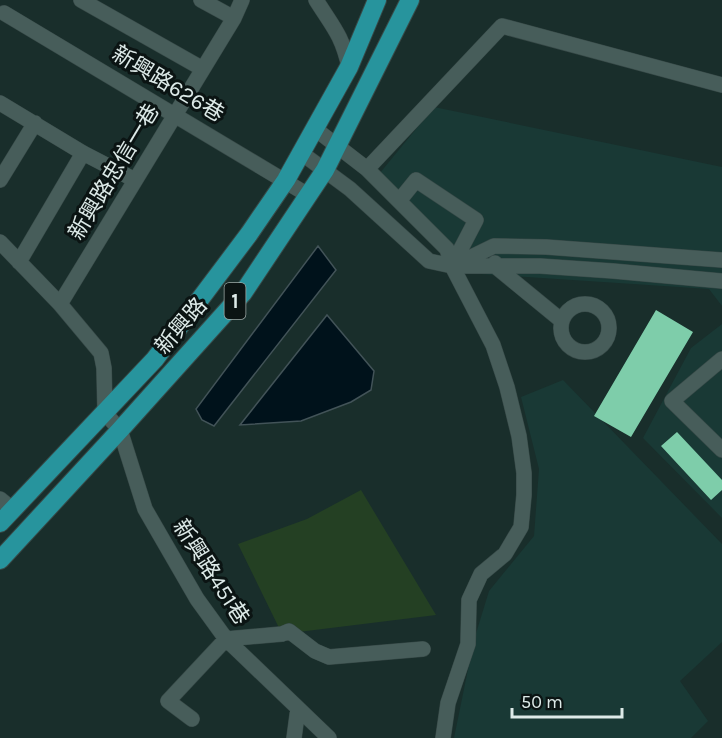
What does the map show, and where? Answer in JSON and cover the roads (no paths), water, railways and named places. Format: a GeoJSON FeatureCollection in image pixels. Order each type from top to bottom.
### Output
{"type":"FeatureCollection","features":[{"type":"Feature","properties":{"kind":"main road","name":"新興路"},"geometry":{"type":"LineString","coordinates":[[0,523],[6,504],[105,413],[155,359],[249,234],[286,180],[349,67],[377,0]]}},
{"type":"Feature","properties":{"kind":"main road","name":"新興路"},"geometry":{"type":"LineString","coordinates":[[0,560],[243,292],[325,170],[410,0]]}},
{"type":"Feature","properties":{"kind":"street"},"geometry":{"type":"LineString","coordinates":[[81,0],[202,69]]}},
{"type":"Feature","properties":{"kind":"street"},"geometry":{"type":"LineString","coordinates":[[201,0],[234,18]]}},
{"type":"Feature","properties":{"kind":"street","name":"新興路忠信一巷"},"geometry":{"type":"LineString","coordinates":[[60,304],[234,18],[242,0]]}},
{"type":"Feature","properties":{"kind":"street"},"geometry":{"type":"LineString","coordinates":[[316,0],[344,45],[349,67]]}},
{"type":"Feature","properties":{"kind":"street","name":"新興路626巷"},"geometry":{"type":"LineString","coordinates":[[4,13],[308,195]]}},
{"type":"Feature","properties":{"kind":"street"},"geometry":{"type":"LineString","coordinates":[[367,169],[502,26],[722,85]]}},
{"type":"Feature","properties":{"kind":"street"},"geometry":{"type":"LineString","coordinates":[[0,103],[83,153],[135,180]]}},
{"type":"Feature","properties":{"kind":"street"},"geometry":{"type":"LineString","coordinates":[[0,180],[35,123]]}},
{"type":"Feature","properties":{"kind":"street"},"geometry":{"type":"LineString","coordinates":[[314,128],[367,169],[447,249],[452,266],[492,345],[507,387],[519,436],[524,473],[521,527],[505,554],[481,574],[469,600],[468,644],[448,703],[443,738]]}},
{"type":"Feature","properties":{"kind":"street"},"geometry":{"type":"LineString","coordinates":[[300,152],[350,189],[429,261],[452,266],[613,271],[722,281]]}},
{"type":"Feature","properties":{"kind":"street"},"geometry":{"type":"LineString","coordinates":[[19,262],[83,153]]}},
{"type":"Feature","properties":{"kind":"street"},"geometry":{"type":"LineString","coordinates":[[399,201],[416,180],[476,220],[452,266]]}},
{"type":"Feature","properties":{"kind":"street"},"geometry":{"type":"LineString","coordinates":[[0,242],[60,304],[101,353],[104,368],[105,413],[120,430]]}},
{"type":"Feature","properties":{"kind":"street"},"geometry":{"type":"LineString","coordinates":[[452,266],[495,246],[546,247],[722,261]]}},
{"type":"Feature","properties":{"kind":"street"},"geometry":{"type":"LineString","coordinates":[[495,246],[495,266]]}},
{"type":"Feature","properties":{"kind":"street"},"geometry":{"type":"LineString","coordinates":[[495,266],[562,321]]}},
{"type":"Feature","properties":{"kind":"street"},"geometry":{"type":"LineString","coordinates":[[722,358],[672,401],[722,450]]}},
{"type":"Feature","properties":{"kind":"street","name":"新興路451巷"},"geometry":{"type":"LineString","coordinates":[[120,430],[145,509],[197,599],[226,639],[329,738]]}},
{"type":"Feature","properties":{"kind":"street"},"geometry":{"type":"LineString","coordinates":[[192,719],[168,701],[226,639],[282,634],[289,631],[315,651],[329,657],[423,649]]}},
{"type":"Feature","properties":{"kind":"street"},"geometry":{"type":"LineString","coordinates":[[294,738],[298,708]]}}]}
